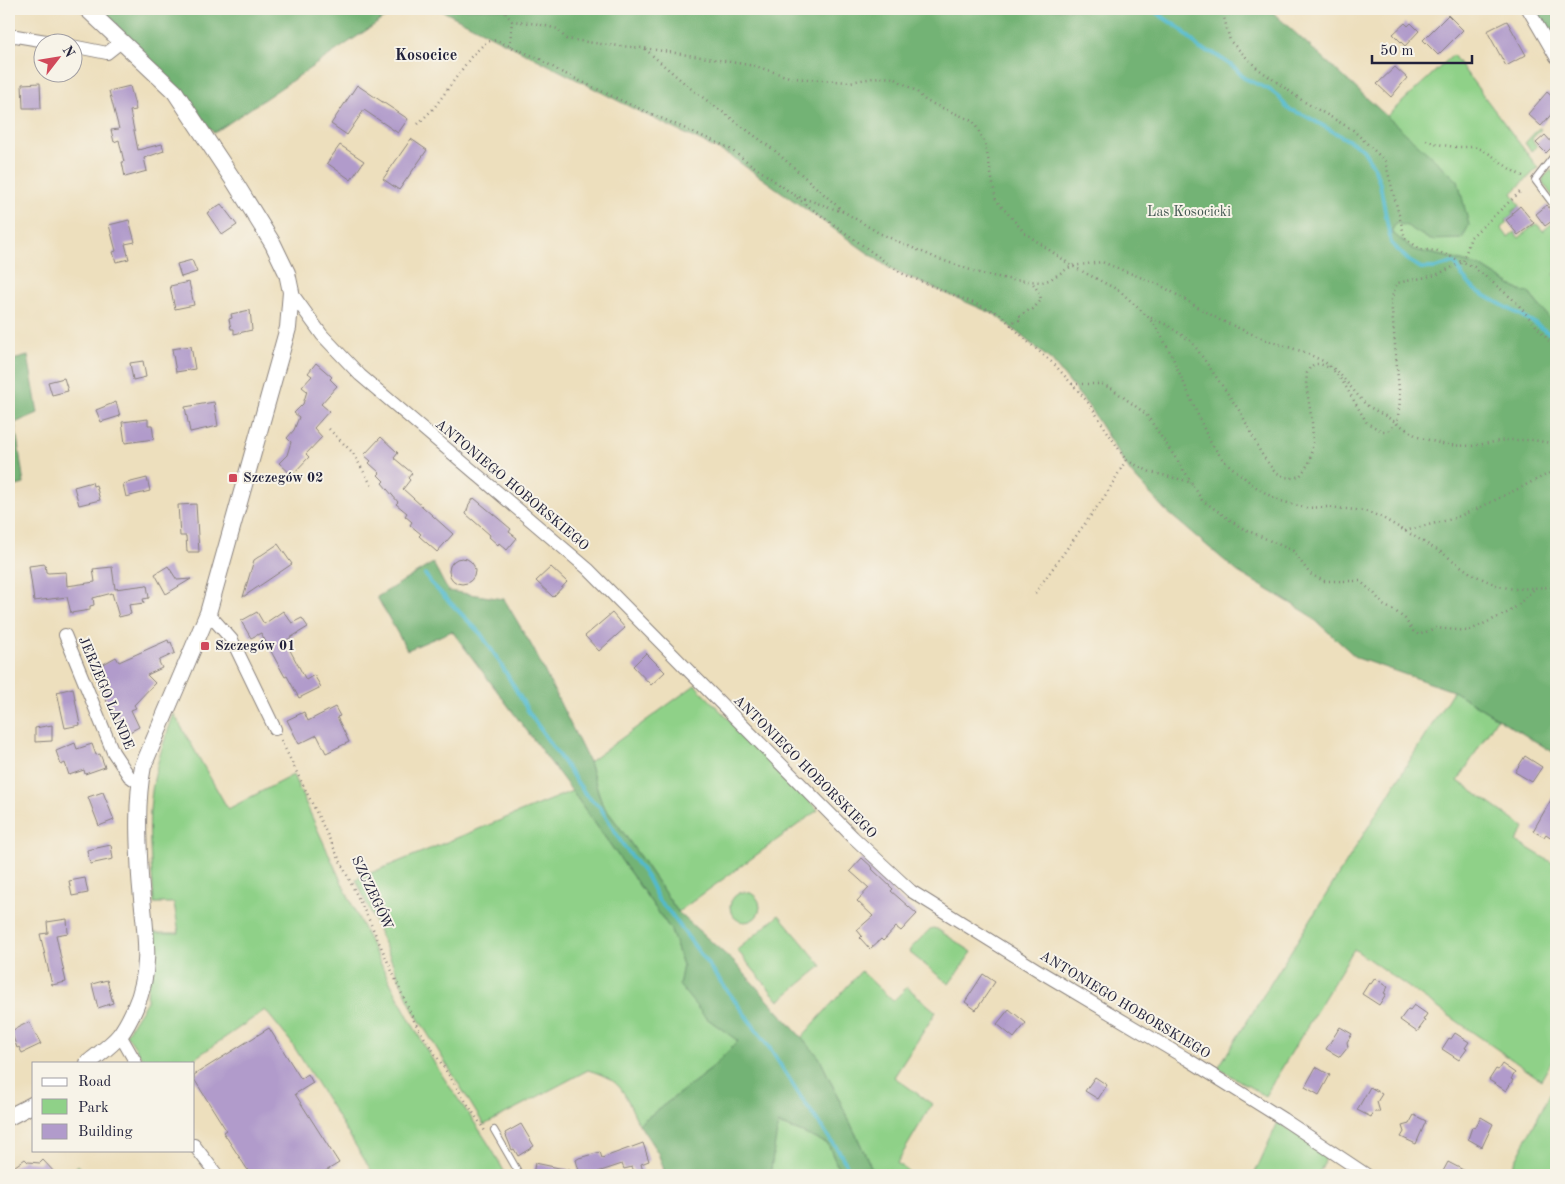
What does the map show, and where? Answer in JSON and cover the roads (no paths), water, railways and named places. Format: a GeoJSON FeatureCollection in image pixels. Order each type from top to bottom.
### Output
{"type":"FeatureCollection","features":[{"type":"Feature","properties":{"kind":"street"},"geometry":{"type":"LineString","coordinates":[[87,9],[175,92],[274,244],[287,273],[291,292],[288,328],[208,613],[144,766],[140,784],[140,877],[147,952],[142,992],[120,1036],[89,1062]]}},
{"type":"Feature","properties":{"kind":"street"},"geometry":{"type":"LineString","coordinates":[[1528,9],[1556,57]]}},
{"type":"Feature","properties":{"kind":"street"},"geometry":{"type":"LineString","coordinates":[[9,37],[16,36],[32,39]]}},
{"type":"Feature","properties":{"kind":"street"},"geometry":{"type":"LineString","coordinates":[[82,48],[107,53],[121,42]]}},
{"type":"Feature","properties":{"kind":"street","name":"ANTONIEGO HOBORSKIEGO"},"geometry":{"type":"LineString","coordinates":[[291,292],[322,335],[360,376],[588,570],[852,837],[912,891],[1044,974],[1203,1069],[1368,1175]]}},
{"type":"Feature","properties":{"kind":"street"},"geometry":{"type":"LineString","coordinates":[[208,613],[232,640],[275,730]]}},
{"type":"Feature","properties":{"kind":"street","name":"JERZEGO LANDE"},"geometry":{"type":"LineString","coordinates":[[65,635],[113,752],[129,776],[140,784]]}},
{"type":"Feature","properties":{"kind":"street"},"geometry":{"type":"LineString","coordinates":[[120,1036],[135,1062]]}},
{"type":"Feature","properties":{"kind":"street"},"geometry":{"type":"LineString","coordinates":[[9,1117],[32,1105]]}},
{"type":"Feature","properties":{"kind":"street"},"geometry":{"type":"LineString","coordinates":[[195,1146],[217,1175]]}},
{"type":"Feature","properties":{"kind":"lane"},"geometry":{"type":"LineString","coordinates":[[1556,153],[1535,180],[1556,208]]}},
{"type":"Feature","properties":{"kind":"lane"},"geometry":{"type":"LineString","coordinates":[[494,1130],[520,1175]]}},
{"type":"Feature","properties":{"kind":"waterway"},"geometry":{"type":"LineString","coordinates":[[1151,9],[1182,30],[1200,49],[1213,53],[1235,68],[1244,78],[1270,90],[1279,97],[1288,109],[1304,115],[1362,148],[1375,169],[1380,184],[1391,243],[1409,261],[1421,268],[1435,268],[1453,263],[1475,290],[1531,321],[1556,338]]}},
{"type":"Feature","properties":{"kind":"waterway"},"geometry":{"type":"LineString","coordinates":[[425,574],[430,582],[481,634],[530,714],[586,795],[600,807],[623,845],[647,877],[659,901],[671,914],[771,1050],[802,1099],[840,1153],[852,1175]]}},
{"type":"Feature","properties":{"kind":"place","name":"Szczegów 02"},"geometry":{"type":"Point","coordinates":[233,478]}},
{"type":"Feature","properties":{"kind":"place","name":"Szczegów 01"},"geometry":{"type":"Point","coordinates":[205,646]}},
{"type":"Feature","properties":{"kind":"district","name":"Kosocice"},"geometry":{"type":"Point","coordinates":[426,56]}},
{"type":"Feature","properties":{"kind":"park label","name":"Las Kosocicki"},"geometry":{"type":"Point","coordinates":[1189,212]}}]}
